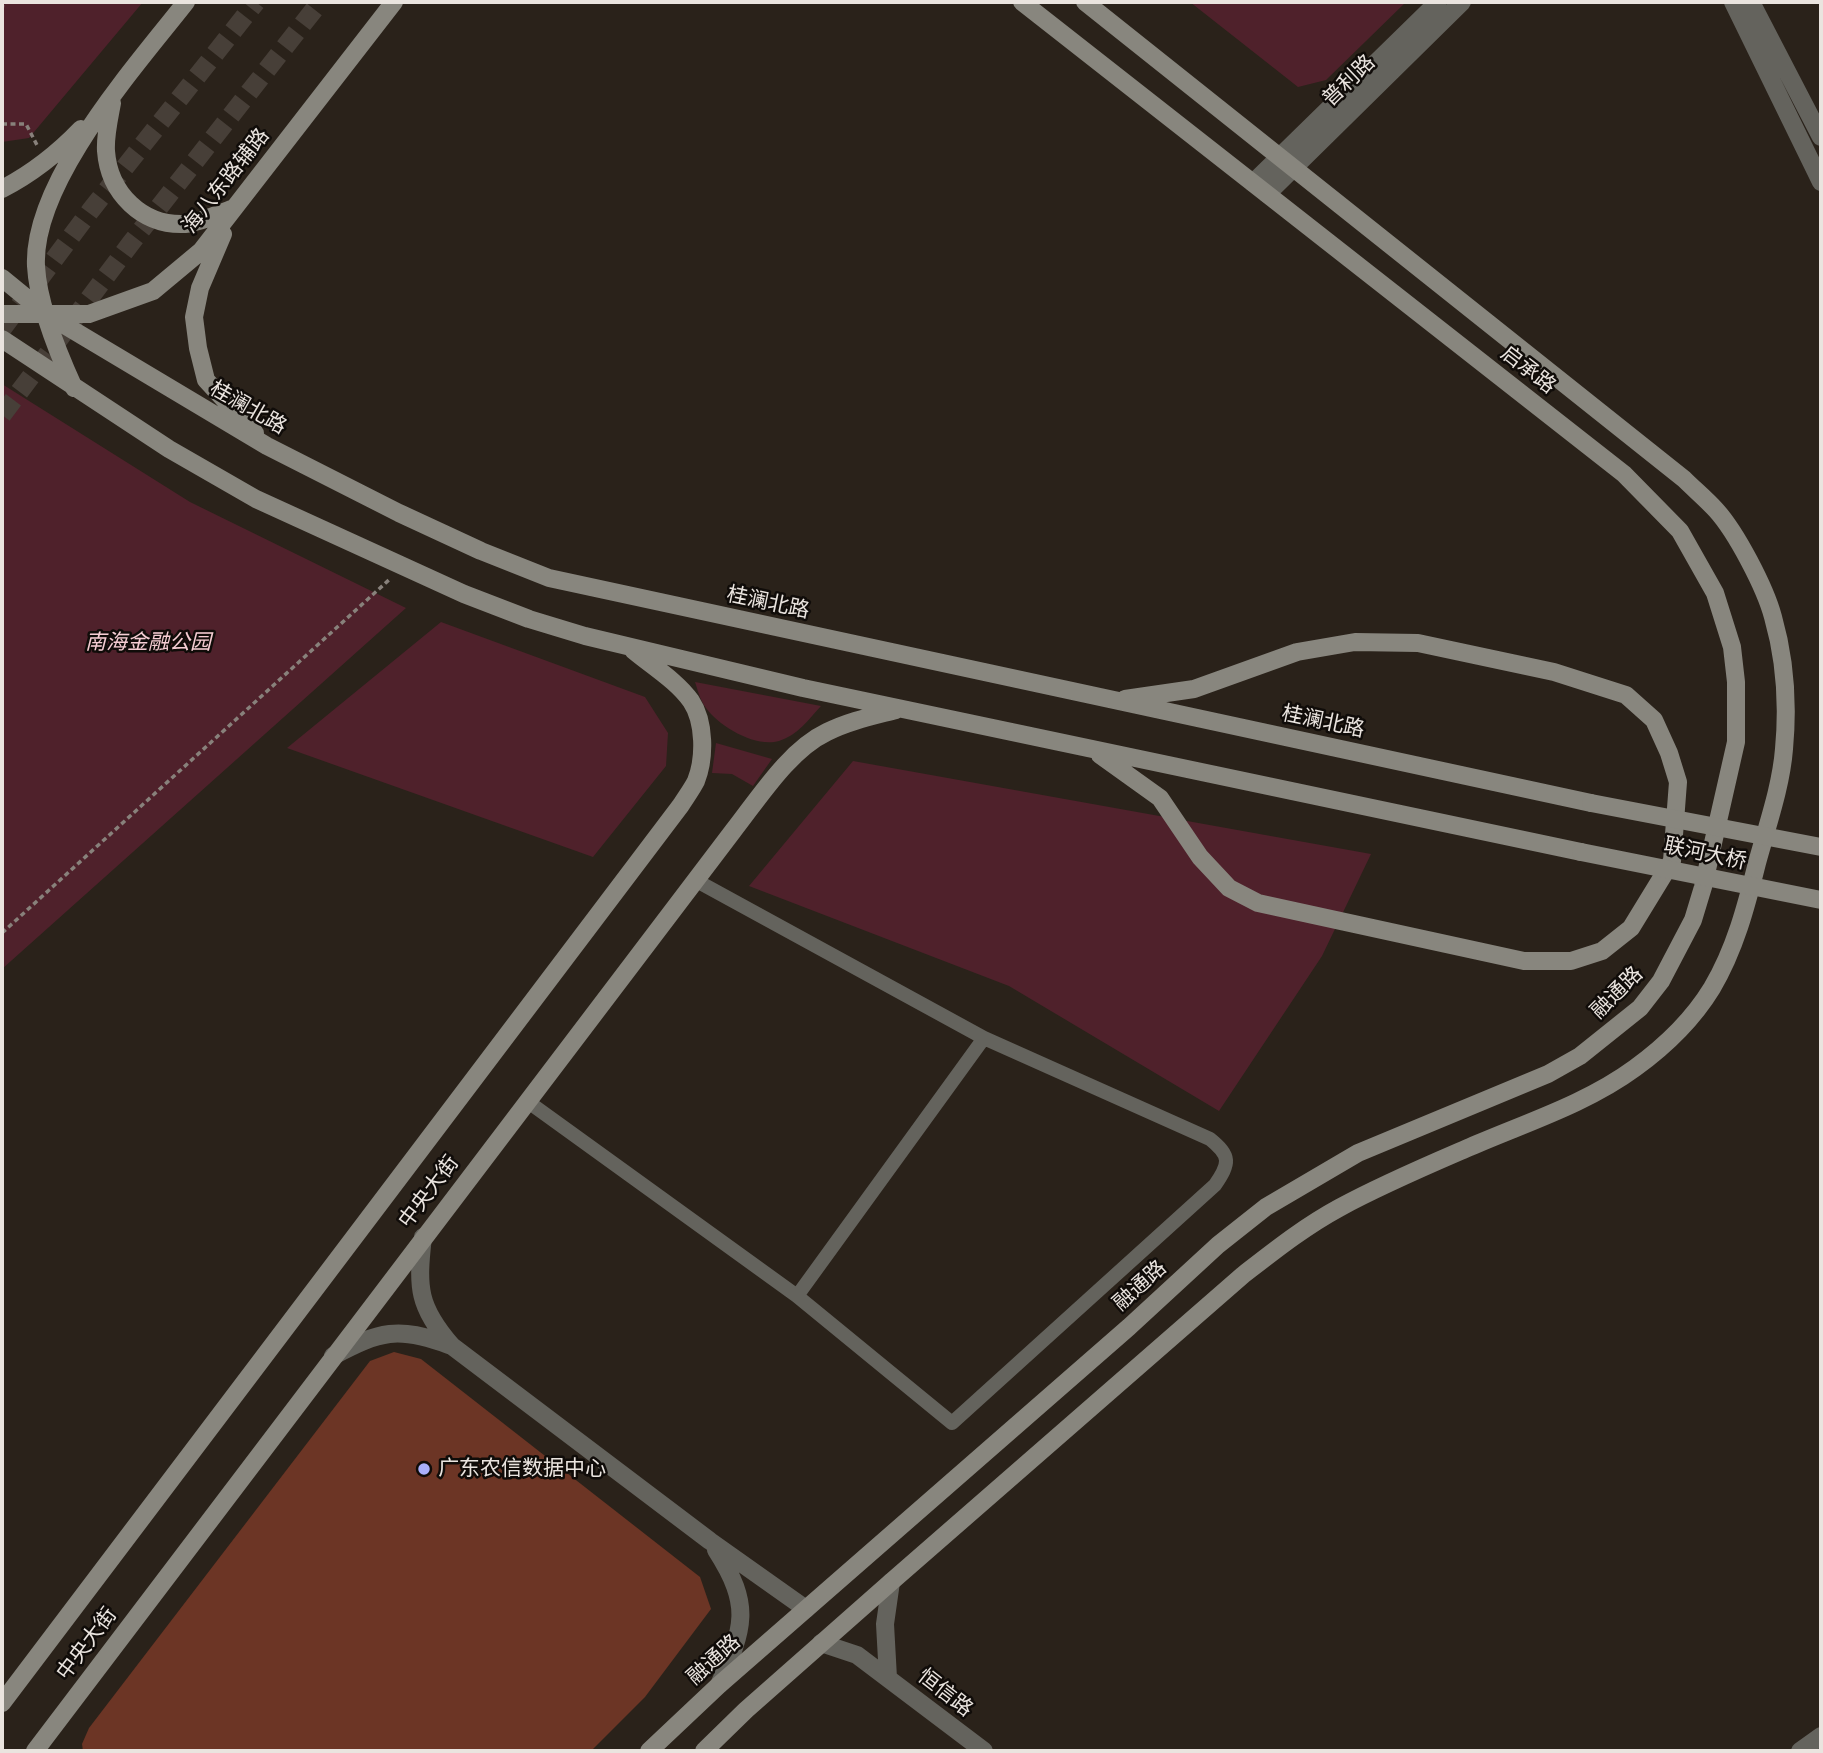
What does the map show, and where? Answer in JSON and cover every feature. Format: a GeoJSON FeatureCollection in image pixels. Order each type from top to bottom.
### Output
{"type":"FeatureCollection","features":[{"type":"Feature","properties":{"kind":"main road"},"geometry":{"type":"LineString","coordinates":[[75,388],[59,355],[36,268],[43,217],[60,177],[115,93],[186,2]]}},
{"type":"Feature","properties":{"kind":"main road","name":"海八东路辅路"},"geometry":{"type":"LineString","coordinates":[[2,314],[89,314],[153,291],[201,251],[394,2]]}},
{"type":"Feature","properties":{"kind":"main road","name":"启承路"},"geometry":{"type":"LineString","coordinates":[[1023,2],[1624,474],[1680,531],[1715,593],[1732,647],[1737,714],[1736,743],[1693,920]]}},
{"type":"Feature","properties":{"kind":"main road","name":"启承路"},"geometry":{"type":"LineString","coordinates":[[891,1581],[1243,1275],[1290,1239],[1336,1209],[1382,1185],[1569,1106],[1635,1068],[1665,1043],[1711,990],[1729,957],[1741,925],[1782,760],[1784,695],[1780,644],[1773,613],[1737,540],[1717,511],[1684,479],[1085,2]]}},
{"type":"Feature","properties":{"kind":"main road"},"geometry":{"type":"LineString","coordinates":[[2,189],[29,175],[58,153],[115,93]]}},
{"type":"Feature","properties":{"kind":"main road"},"geometry":{"type":"LineString","coordinates":[[115,93],[106,149],[108,166],[117,191],[130,205],[165,223],[186,224],[212,218],[237,206]]}},
{"type":"Feature","properties":{"kind":"main road"},"geometry":{"type":"LineString","coordinates":[[237,206],[200,288],[194,317],[206,380],[267,446]]}},
{"type":"Feature","properties":{"kind":"main road","name":"桂澜北路"},"geometry":{"type":"LineString","coordinates":[[2,278],[46,314],[267,446],[399,513],[481,551],[549,578],[1591,803]]}},
{"type":"Feature","properties":{"kind":"main road"},"geometry":{"type":"LineString","coordinates":[[2,339],[169,449],[256,499],[464,594],[529,618],[627,646],[899,709],[1092,749],[1160,798],[1200,858],[1229,888],[1258,903],[1524,961],[1571,961],[1602,951],[1631,928],[1672,861],[1678,782],[1654,720],[1626,695],[1554,672],[1418,643],[1355,642],[1297,652],[1194,689],[1111,700]]}},
{"type":"Feature","properties":{"kind":"main road","name":"中央大街"},"geometry":{"type":"LineString","coordinates":[[2,1703],[673,816],[696,781],[703,752],[700,724],[691,702],[672,682],[627,646]]}},
{"type":"Feature","properties":{"kind":"main road","name":"中央大街"},"geometry":{"type":"LineString","coordinates":[[35,1751],[423,1237],[773,782],[804,746],[826,732],[899,709]]}},
{"type":"Feature","properties":{"kind":"main road","name":"联河大桥"},"geometry":{"type":"LineString","coordinates":[[1092,749],[1821,901]]}},
{"type":"Feature","properties":{"kind":"main road","name":"联河大桥"},"geometry":{"type":"LineString","coordinates":[[1591,803],[1821,847]]}},
{"type":"Feature","properties":{"kind":"main road","name":"融通路"},"geometry":{"type":"LineString","coordinates":[[649,1751],[719,1685],[1129,1327],[1218,1245],[1266,1207],[1358,1153],[1548,1074],[1580,1056],[1640,1008],[1661,981],[1693,920]]}},
{"type":"Feature","properties":{"kind":"main road"},"geometry":{"type":"LineString","coordinates":[[704,1751],[891,1581]]}},
{"type":"Feature","properties":{"kind":"street","name":"普利路"},"geometry":{"type":"LineString","coordinates":[[1287,162],[1438,2]]}},
{"type":"Feature","properties":{"kind":"street","name":"普利路"},"geometry":{"type":"LineString","coordinates":[[1260,188],[1462,2]]}},
{"type":"Feature","properties":{"kind":"street"},"geometry":{"type":"LineString","coordinates":[[1733,2],[1821,182]]}},
{"type":"Feature","properties":{"kind":"street"},"geometry":{"type":"LineString","coordinates":[[1751,2],[1821,137]]}},
{"type":"Feature","properties":{"kind":"street"},"geometry":{"type":"LineString","coordinates":[[527,1101],[797,1296],[952,1423],[1215,1185],[1224,1171],[1227,1160],[1223,1150],[1210,1139],[984,1038],[695,880]]}},
{"type":"Feature","properties":{"kind":"street"},"geometry":{"type":"LineString","coordinates":[[797,1296],[984,1038]]}},
{"type":"Feature","properties":{"kind":"street"},"geometry":{"type":"LineString","coordinates":[[423,1237],[420,1280],[423,1302],[433,1324],[452,1346],[710,1541],[806,1609]]}},
{"type":"Feature","properties":{"kind":"street"},"geometry":{"type":"LineString","coordinates":[[333,1356],[364,1340],[388,1333],[410,1333],[452,1346]]}},
{"type":"Feature","properties":{"kind":"street"},"geometry":{"type":"LineString","coordinates":[[710,1541],[737,1589],[741,1607],[734,1652],[719,1685]]}},
{"type":"Feature","properties":{"kind":"street","name":"恒信路"},"geometry":{"type":"LineString","coordinates":[[891,1581],[885,1624],[888,1678],[984,1751]]}},
{"type":"Feature","properties":{"kind":"street"},"geometry":{"type":"LineString","coordinates":[[821,1643],[857,1655],[888,1678]]}},
{"type":"Feature","properties":{"kind":"street"},"geometry":{"type":"LineString","coordinates":[[1800,1751],[1821,1736]]}},
{"type":"Feature","properties":{"kind":"path"},"geometry":{"type":"LineString","coordinates":[[2,10],[3,2]]}},
{"type":"Feature","properties":{"kind":"path"},"geometry":{"type":"LineString","coordinates":[[2,124],[26,124],[47,162]]}},
{"type":"Feature","properties":{"kind":"path"},"geometry":{"type":"LineString","coordinates":[[2,933],[403,567]]}},
{"type":"Feature","properties":{"kind":"green space"},"geometry":{"type":"Polygon","coordinates":[[[2,2],[143,2],[29,138],[2,142],[2,2]]]}},
{"type":"Feature","properties":{"kind":"green space"},"geometry":{"type":"Polygon","coordinates":[[[1190,2],[1406,2],[1326,80],[1298,87],[1190,2]]]}},
{"type":"Feature","properties":{"kind":"green space","name":"南海金融公园"},"geometry":{"type":"Polygon","coordinates":[[[2,384],[190,502],[406,608],[2,969],[2,384]]]}},
{"type":"Feature","properties":{"kind":"green space"},"geometry":{"type":"Polygon","coordinates":[[[441,622],[645,697],[668,733],[666,766],[593,857],[287,748],[441,622]]]}},
{"type":"Feature","properties":{"kind":"green space"},"geometry":{"type":"Polygon","coordinates":[[[695,682],[821,706],[792,735],[779,741],[759,741],[738,734],[712,715],[702,702],[695,682]]]}},
{"type":"Feature","properties":{"kind":"green space"},"geometry":{"type":"Polygon","coordinates":[[[716,743],[772,759],[753,786],[732,774],[712,773],[716,743]]]}},
{"type":"Feature","properties":{"kind":"green space"},"geometry":{"type":"Polygon","coordinates":[[[853,761],[1371,854],[1322,956],[1219,1111],[1009,986],[749,886],[853,761]]]}},
{"type":"Feature","properties":{"kind":"building","name":"广东农信数据中心"},"geometry":{"type":"Polygon","coordinates":[[[394,1352],[421,1359],[700,1577],[711,1609],[645,1697],[591,1751],[83,1751],[82,1744],[89,1728],[370,1361],[394,1352]]]}},
{"type":"Feature","properties":{"kind":"tunnel"},"geometry":{"type":"LineString","coordinates":[[2,329],[91,210],[256,2]]}},
{"type":"Feature","properties":{"kind":"tunnel"},"geometry":{"type":"LineString","coordinates":[[2,415],[131,243],[320,2]]}},
{"type":"Feature","properties":{"kind":"place","name":"广东农信数据中心"},"geometry":{"type":"Point","coordinates":[424,1469]}}]}
